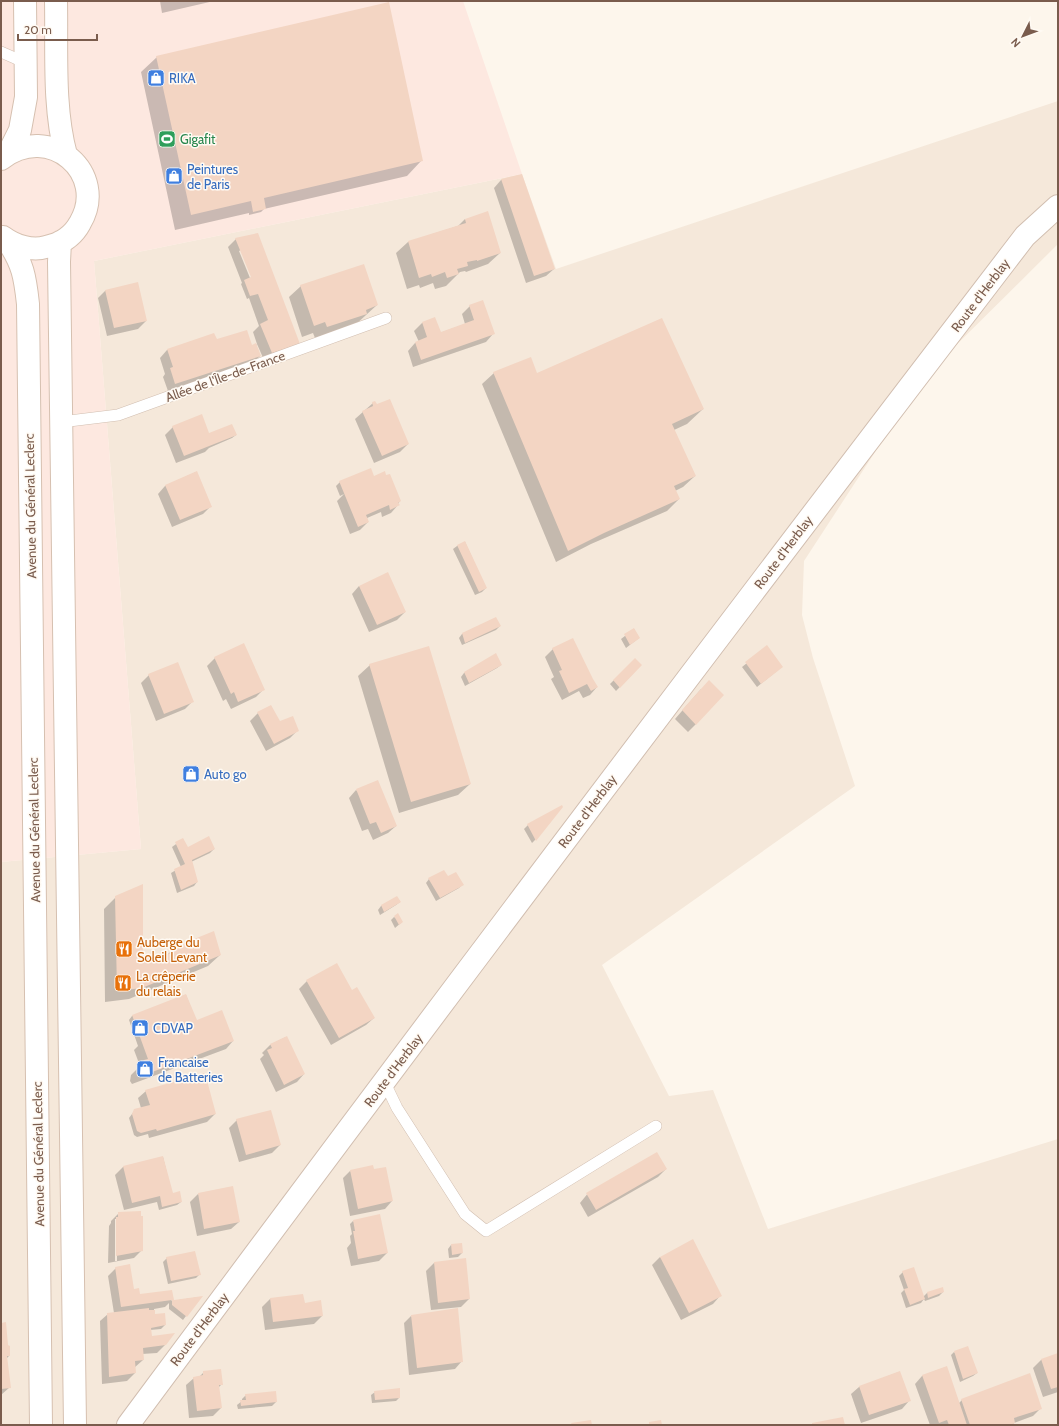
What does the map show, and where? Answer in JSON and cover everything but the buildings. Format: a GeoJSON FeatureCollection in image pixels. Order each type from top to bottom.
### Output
{"type":"FeatureCollection","features":[{"type":"Feature","properties":{"kind":"main road","name":"Avenue du Général Leclerc"},"geometry":{"type":"LineString","coordinates":[[5,155],[20,130],[26,97],[25,1]]}},
{"type":"Feature","properties":{"kind":"main road"},"geometry":{"type":"LineString","coordinates":[[56,1],[58,103],[61,132],[66,155]]}},
{"type":"Feature","properties":{"kind":"main road","name":"Avenue du Général Leclerc"},"geometry":{"type":"LineString","coordinates":[[4,237],[24,247],[34,248],[43,248],[60,242],[70,236],[77,228],[86,209],[87,199],[84,179],[80,170],[66,155],[55,149],[32,145],[20,148],[5,155]]}},
{"type":"Feature","properties":{"kind":"main road","name":"Route d'Herblay"},"geometry":{"type":"LineString","coordinates":[[128,1425],[384,1081],[750,595],[1025,236],[1058,206]]}},
{"type":"Feature","properties":{"kind":"main road","name":"Avenue du Général Leclerc"},"geometry":{"type":"LineString","coordinates":[[4,237],[21,264],[28,304],[41,1425]]}},
{"type":"Feature","properties":{"kind":"main road"},"geometry":{"type":"LineString","coordinates":[[60,242],[59,262],[74,1425]]}},
{"type":"Feature","properties":{"kind":"lane"},"geometry":{"type":"LineString","coordinates":[[1,52],[26,63]]}},
{"type":"Feature","properties":{"kind":"lane","name":"Allée de l'Île-de-France"},"geometry":{"type":"LineString","coordinates":[[61,422],[118,415],[386,318]]}},
{"type":"Feature","properties":{"kind":"lane"},"geometry":{"type":"LineString","coordinates":[[384,1081],[398,1108],[464,1214],[486,1230],[656,1126]]}},
{"type":"Feature","properties":{"kind":"shaded area"},"geometry":{"type":"Polygon","coordinates":[[[1,1],[463,1],[522,174],[94,261],[141,849],[1,862],[1,1]]]}},
{"type":"Feature","properties":{"kind":"shaded area"},"geometry":{"type":"Polygon","coordinates":[[[1058,101],[1058,244],[924,377],[804,561],[802,615],[813,658],[855,786],[602,965],[669,1096],[713,1090],[768,1229],[1058,1139],[1058,1425],[1,1425],[1,862],[141,849],[94,261],[522,174],[556,269],[1058,101]]]}},
{"type":"Feature","properties":{"kind":"place","name":"RIKA"},"geometry":{"type":"Point","coordinates":[156,78]}},
{"type":"Feature","properties":{"kind":"place","name":"Gigafit"},"geometry":{"type":"Point","coordinates":[167,139]}},
{"type":"Feature","properties":{"kind":"place","name":"Peintures de Paris"},"geometry":{"type":"Point","coordinates":[174,176]}},
{"type":"Feature","properties":{"kind":"place","name":"Auto go"},"geometry":{"type":"Point","coordinates":[191,774]}},
{"type":"Feature","properties":{"kind":"place","name":"Auberge du Soleil Levant"},"geometry":{"type":"Point","coordinates":[124,949]}},
{"type":"Feature","properties":{"kind":"place","name":"La crêperie du relais"},"geometry":{"type":"Point","coordinates":[123,983]}},
{"type":"Feature","properties":{"kind":"place","name":"CDVAP"},"geometry":{"type":"Point","coordinates":[140,1028]}},
{"type":"Feature","properties":{"kind":"place","name":"Francaise de Batteries"},"geometry":{"type":"Point","coordinates":[145,1069]}}]}
